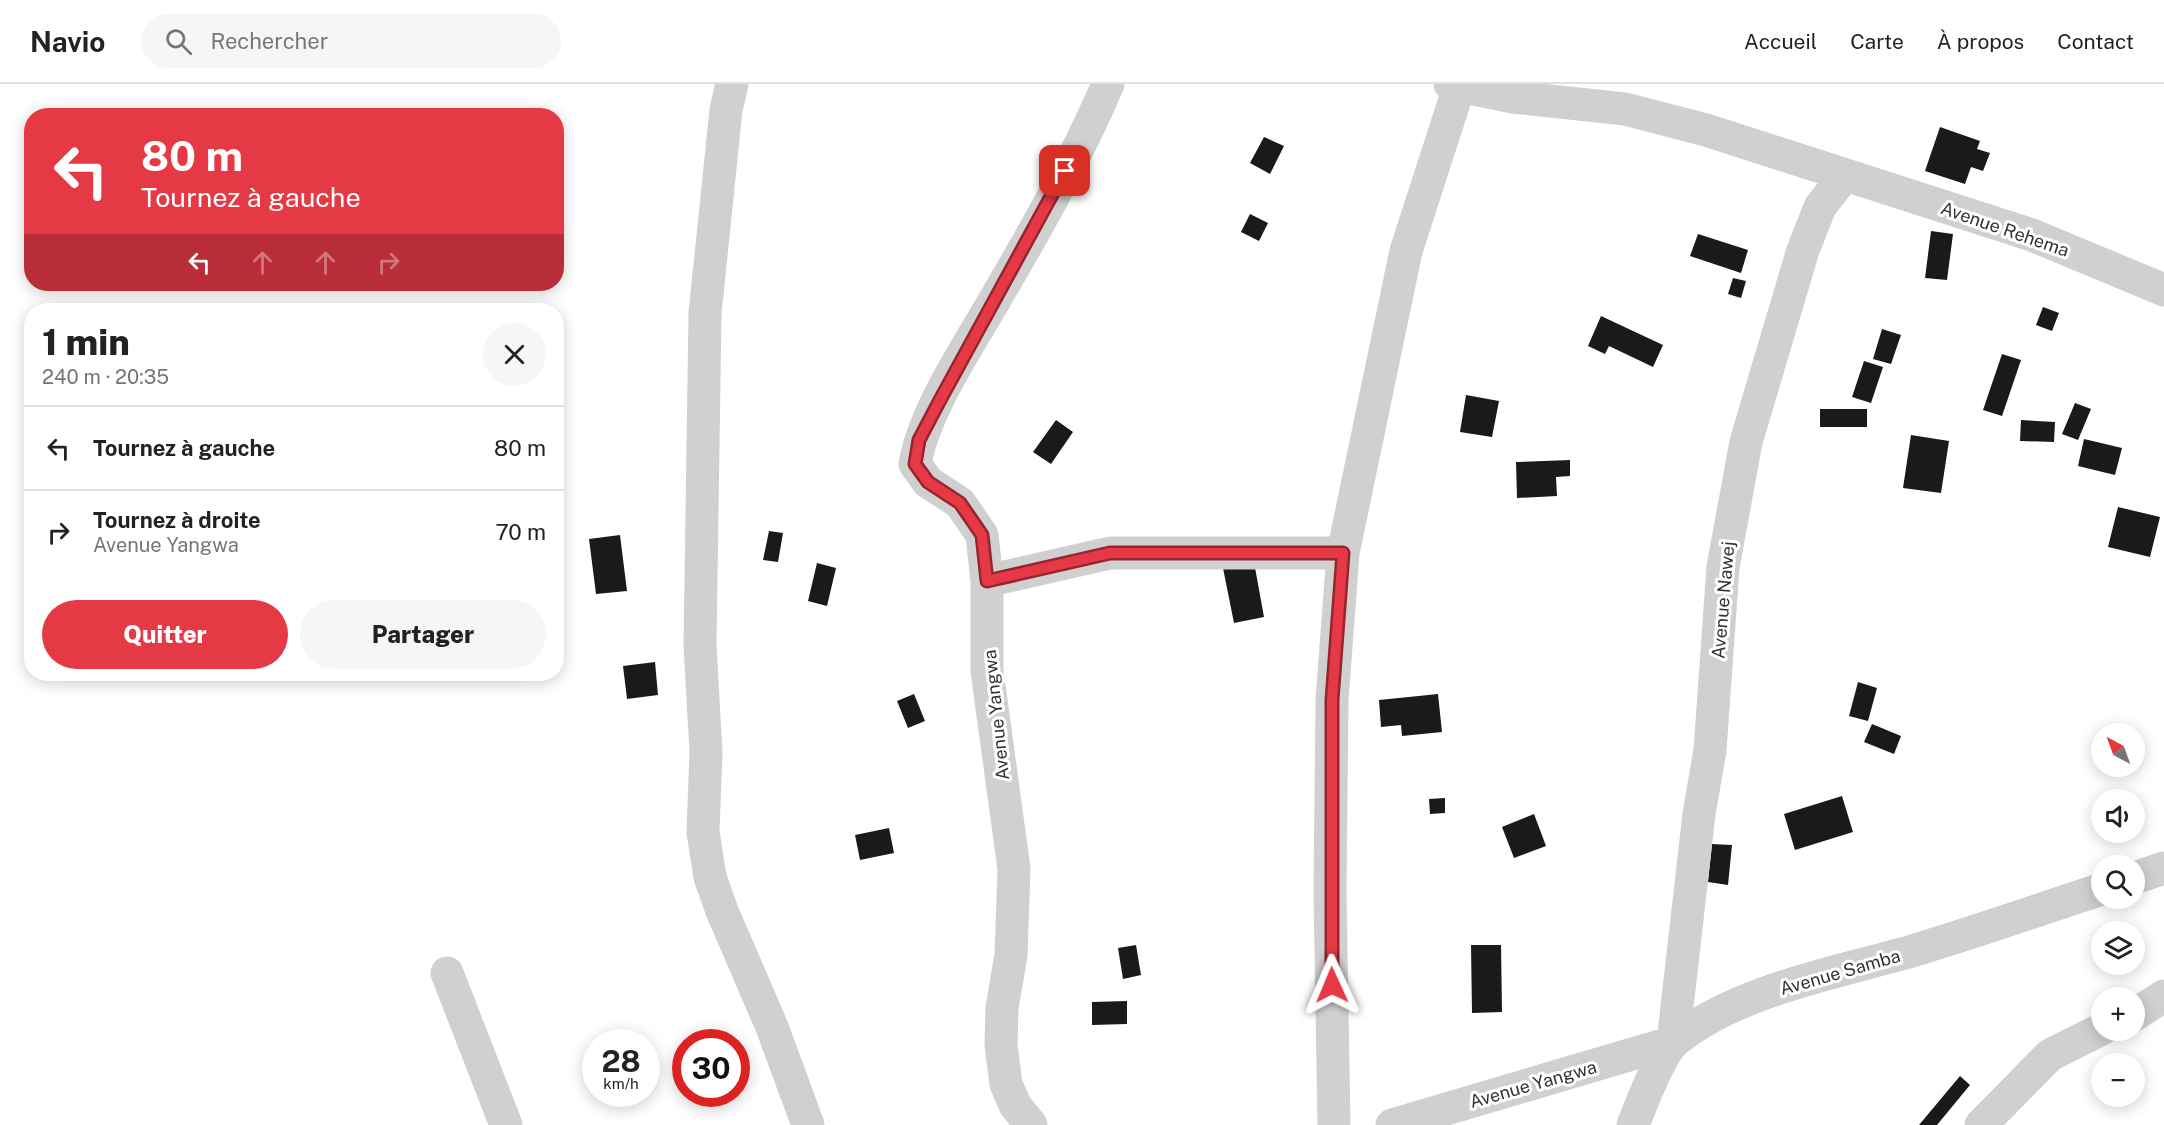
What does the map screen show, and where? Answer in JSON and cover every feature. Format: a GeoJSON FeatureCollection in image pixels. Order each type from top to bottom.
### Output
{"type":"FeatureCollection","features":[{"type":"Feature","properties":{"kind":"street"},"geometry":{"type":"LineString","coordinates":[[732,84],[726,110],[705,313],[700,645],[706,752],[703,832],[710,877],[722,911],[772,1027],[808,1125]]}},
{"type":"Feature","properties":{"kind":"street","name":"Avenue Yangwa"},"geometry":{"type":"LineString","coordinates":[[1031,1125],[1016,1106],[1006,1084],[1001,1045],[1002,1008],[1011,955],[1014,869],[987,671],[987,581],[982,535],[960,503],[928,482],[915,464],[919,440],[960,359],[1020,255],[1108,84]]}},
{"type":"Feature","properties":{"kind":"street"},"geometry":{"type":"LineString","coordinates":[[1334,1125],[1330,891],[1332,700],[1343,553],[1406,251],[1456,85]]}},
{"type":"Feature","properties":{"kind":"street","name":"Avenue Rehema"},"geometry":{"type":"LineString","coordinates":[[1456,85],[1513,97],[1625,109],[1706,130],[2032,235],[2164,290]]}},
{"type":"Feature","properties":{"kind":"street","name":"Avenue Nawej"},"geometry":{"type":"LineString","coordinates":[[1673,1042],[1697,825],[1710,750],[1723,567],[1746,442],[1803,250],[1820,207],[1844,176]]}},
{"type":"Feature","properties":{"kind":"street"},"geometry":{"type":"LineString","coordinates":[[987,581],[1110,553],[1343,553]]}},
{"type":"Feature","properties":{"kind":"street"},"geometry":{"type":"LineString","coordinates":[[2145,874],[2164,868]]}},
{"type":"Feature","properties":{"kind":"street","name":"Avenue Samba"},"geometry":{"type":"LineString","coordinates":[[1633,1125],[1646,1092],[1673,1042],[1711,1017],[1764,994],[1950,939],[2091,893]]}},
{"type":"Feature","properties":{"kind":"street"},"geometry":{"type":"LineString","coordinates":[[447,973],[506,1125]]}},
{"type":"Feature","properties":{"kind":"street"},"geometry":{"type":"LineString","coordinates":[[2145,1008],[2164,996]]}},
{"type":"Feature","properties":{"kind":"street"},"geometry":{"type":"LineString","coordinates":[[1980,1125],[2050,1055],[2091,1034]]}},
{"type":"Feature","properties":{"kind":"street","name":"Avenue Yangwa"},"geometry":{"type":"LineString","coordinates":[[1392,1125],[1673,1042]]}},
{"type":"Feature","properties":{"kind":"building"},"geometry":{"type":"Polygon","coordinates":[[[1940,127],[1980,141],[1977,149],[1990,153],[1983,171],[1971,167],[1965,184],[1925,171],[1940,127]]]}},
{"type":"Feature","properties":{"kind":"building"},"geometry":{"type":"Polygon","coordinates":[[[1264,137],[1284,146],[1270,174],[1250,163],[1264,137]]]}},
{"type":"Feature","properties":{"kind":"building"},"geometry":{"type":"Polygon","coordinates":[[[1250,214],[1268,223],[1259,241],[1241,232],[1250,214]]]}},
{"type":"Feature","properties":{"kind":"building"},"geometry":{"type":"Polygon","coordinates":[[[1931,231],[1953,234],[1947,280],[1925,278],[1931,231]]]}},
{"type":"Feature","properties":{"kind":"building"},"geometry":{"type":"Polygon","coordinates":[[[1698,234],[1748,250],[1741,273],[1690,256],[1698,234]]]}},
{"type":"Feature","properties":{"kind":"building"},"geometry":{"type":"Polygon","coordinates":[[[1733,278],[1746,281],[1741,298],[1728,294],[1733,278]]]}},
{"type":"Feature","properties":{"kind":"building"},"geometry":{"type":"Polygon","coordinates":[[[2043,307],[2059,313],[2052,331],[2036,325],[2043,307]]]}},
{"type":"Feature","properties":{"kind":"building"},"geometry":{"type":"Polygon","coordinates":[[[1601,316],[1663,345],[1653,367],[1609,346],[1605,354],[1588,346],[1601,316]]]}},
{"type":"Feature","properties":{"kind":"building"},"geometry":{"type":"Polygon","coordinates":[[[1882,329],[1901,335],[1891,364],[1873,359],[1882,329]]]}},
{"type":"Feature","properties":{"kind":"building"},"geometry":{"type":"Polygon","coordinates":[[[2002,354],[2021,360],[2002,416],[1983,410],[2002,354]]]}},
{"type":"Feature","properties":{"kind":"building"},"geometry":{"type":"Polygon","coordinates":[[[1864,361],[1883,367],[1871,403],[1852,397],[1864,361]]]}},
{"type":"Feature","properties":{"kind":"building"},"geometry":{"type":"Polygon","coordinates":[[[1466,395],[1499,401],[1492,437],[1460,432],[1466,395]]]}},
{"type":"Feature","properties":{"kind":"building"},"geometry":{"type":"Polygon","coordinates":[[[2075,403],[2091,409],[2078,440],[2062,434],[2075,403]]]}},
{"type":"Feature","properties":{"kind":"building"},"geometry":{"type":"Polygon","coordinates":[[[1820,409],[1867,409],[1867,427],[1820,427],[1820,409]]]}},
{"type":"Feature","properties":{"kind":"building"},"geometry":{"type":"Polygon","coordinates":[[[1056,420],[1073,432],[1051,464],[1033,452],[1056,420]]]}},
{"type":"Feature","properties":{"kind":"building"},"geometry":{"type":"Polygon","coordinates":[[[2021,420],[2055,422],[2054,442],[2020,441],[2021,420]]]}},
{"type":"Feature","properties":{"kind":"building"},"geometry":{"type":"Polygon","coordinates":[[[1911,435],[1949,441],[1941,493],[1903,488],[1911,435]]]}},
{"type":"Feature","properties":{"kind":"building"},"geometry":{"type":"Polygon","coordinates":[[[2084,439],[2122,448],[2115,475],[2078,466],[2084,439]]]}},
{"type":"Feature","properties":{"kind":"building"},"geometry":{"type":"Polygon","coordinates":[[[1570,460],[1570,476],[1556,477],[1557,496],[1517,498],[1516,462],[1570,460]]]}},
{"type":"Feature","properties":{"kind":"building"},"geometry":{"type":"Polygon","coordinates":[[[2118,507],[2160,517],[2150,557],[2108,547],[2118,507]]]}},
{"type":"Feature","properties":{"kind":"building"},"geometry":{"type":"Polygon","coordinates":[[[769,531],[783,533],[778,562],[763,560],[769,531]]]}},
{"type":"Feature","properties":{"kind":"building"},"geometry":{"type":"Polygon","coordinates":[[[620,535],[627,591],[596,594],[589,539],[620,535]]]}},
{"type":"Feature","properties":{"kind":"building"},"geometry":{"type":"Polygon","coordinates":[[[1254,562],[1264,617],[1234,623],[1223,568],[1254,562]]]}},
{"type":"Feature","properties":{"kind":"building"},"geometry":{"type":"Polygon","coordinates":[[[817,563],[836,568],[827,606],[808,601],[817,563]]]}},
{"type":"Feature","properties":{"kind":"building"},"geometry":{"type":"Polygon","coordinates":[[[655,662],[658,695],[627,699],[623,666],[655,662]]]}},
{"type":"Feature","properties":{"kind":"building"},"geometry":{"type":"Polygon","coordinates":[[[1858,682],[1877,688],[1868,721],[1849,716],[1858,682]]]}},
{"type":"Feature","properties":{"kind":"building"},"geometry":{"type":"Polygon","coordinates":[[[914,694],[925,721],[908,728],[897,701],[914,694]]]}},
{"type":"Feature","properties":{"kind":"building"},"geometry":{"type":"Polygon","coordinates":[[[1438,694],[1442,732],[1402,736],[1401,725],[1381,727],[1379,700],[1438,694]]]}},
{"type":"Feature","properties":{"kind":"building"},"geometry":{"type":"Polygon","coordinates":[[[1872,724],[1901,736],[1894,754],[1864,742],[1872,724]]]}},
{"type":"Feature","properties":{"kind":"building"},"geometry":{"type":"Polygon","coordinates":[[[1842,796],[1853,832],[1795,850],[1784,814],[1842,796]]]}},
{"type":"Feature","properties":{"kind":"building"},"geometry":{"type":"Polygon","coordinates":[[[1445,798],[1445,813],[1430,814],[1429,799],[1445,798]]]}},
{"type":"Feature","properties":{"kind":"building"},"geometry":{"type":"Polygon","coordinates":[[[1534,814],[1546,846],[1514,858],[1502,827],[1534,814]]]}},
{"type":"Feature","properties":{"kind":"building"},"geometry":{"type":"Polygon","coordinates":[[[889,828],[894,853],[860,860],[855,835],[889,828]]]}},
{"type":"Feature","properties":{"kind":"building"},"geometry":{"type":"Polygon","coordinates":[[[1712,844],[1732,845],[1728,885],[1708,882],[1712,844]]]}},
{"type":"Feature","properties":{"kind":"building"},"geometry":{"type":"Polygon","coordinates":[[[1136,945],[1141,975],[1123,979],[1118,948],[1136,945]]]}},
{"type":"Feature","properties":{"kind":"building"},"geometry":{"type":"Polygon","coordinates":[[[1471,945],[1501,945],[1502,1012],[1472,1013],[1471,945]]]}},
{"type":"Feature","properties":{"kind":"building"},"geometry":{"type":"Polygon","coordinates":[[[1127,1001],[1127,1024],[1092,1025],[1092,1002],[1127,1001]]]}},
{"type":"Feature","properties":{"kind":"building"},"geometry":{"type":"Polygon","coordinates":[[[1960,1076],[1970,1085],[1937,1125],[1919,1125],[1960,1076]]]}},
{"type":"Feature","properties":{"kind":"route"},"geometry":{"type":"LineString","coordinates":[[1065,171],[960,359],[919,440],[915,464],[928,482],[960,503],[982,535],[987,581],[1110,553],[1343,553],[1332,700],[1330,891],[1332,985]]}}]}
